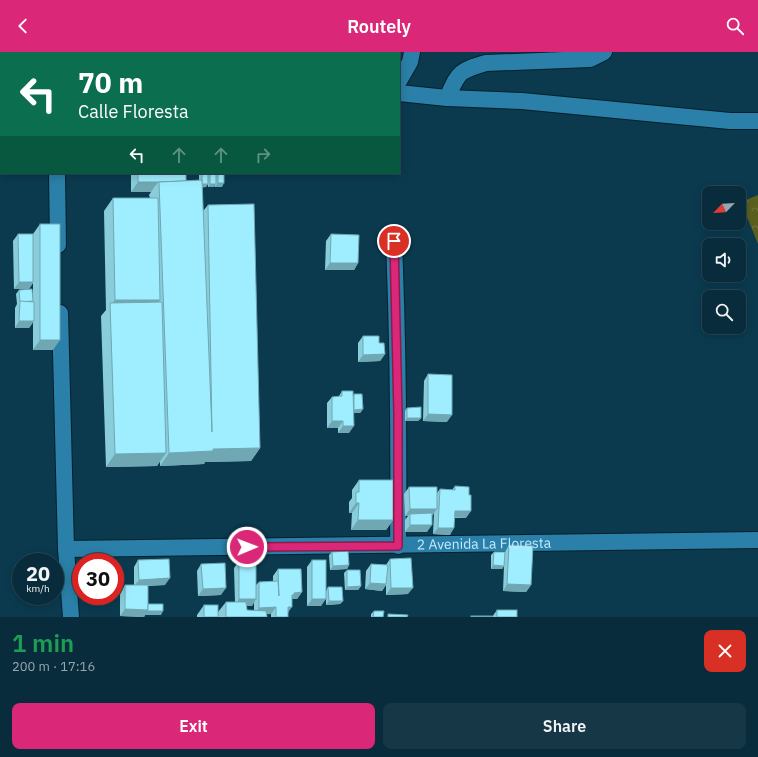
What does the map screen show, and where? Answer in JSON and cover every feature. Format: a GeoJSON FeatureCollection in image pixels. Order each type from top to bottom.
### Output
{"type":"FeatureCollection","features":[{"type":"Feature","properties":{"kind":"street"},"geometry":{"type":"LineString","coordinates":[[400,79],[410,62],[412,52]]}},
{"type":"Feature","properties":{"kind":"street"},"geometry":{"type":"LineString","coordinates":[[447,98],[460,73],[486,63],[590,59],[604,52]]}},
{"type":"Feature","properties":{"kind":"street"},"geometry":{"type":"LineString","coordinates":[[400,93],[447,98],[522,101],[730,121],[758,121]]}},
{"type":"Feature","properties":{"kind":"street"},"geometry":{"type":"LineString","coordinates":[[57,174],[59,259]]}},
{"type":"Feature","properties":{"kind":"street"},"geometry":{"type":"LineString","coordinates":[[394,241],[398,413],[398,546]]}},
{"type":"Feature","properties":{"kind":"street"},"geometry":{"type":"LineString","coordinates":[[60,298],[66,549],[71,617]]}},
{"type":"Feature","properties":{"kind":"street","name":"2 Avenida La Floresta"},"geometry":{"type":"LineString","coordinates":[[66,549],[398,546],[758,540]]}},
{"type":"Feature","properties":{"kind":"green space"},"geometry":{"type":"Polygon","coordinates":[[[758,195],[758,244],[746,214],[746,200],[758,195]]]}},
{"type":"Feature","properties":{"kind":"building"},"geometry":{"type":"Polygon","coordinates":[[[138,174],[186,174],[186,181],[138,182],[138,174]]]}},
{"type":"Feature","properties":{"kind":"building"},"geometry":{"type":"Polygon","coordinates":[[[202,174],[208,174],[208,184],[202,184],[202,174]]]}},
{"type":"Feature","properties":{"kind":"building"},"geometry":{"type":"Polygon","coordinates":[[[210,174],[216,174],[216,184],[210,184],[210,174]]]}},
{"type":"Feature","properties":{"kind":"building"},"geometry":{"type":"Polygon","coordinates":[[[218,174],[224,174],[224,183],[218,183],[218,174]]]}},
{"type":"Feature","properties":{"kind":"building"},"geometry":{"type":"Polygon","coordinates":[[[202,180],[212,432],[208,205],[254,204],[260,448],[213,449],[213,451],[169,453],[159,182],[202,180]]]}},
{"type":"Feature","properties":{"kind":"building"},"geometry":{"type":"Polygon","coordinates":[[[113,198],[158,198],[160,300],[115,300],[113,198]]]}},
{"type":"Feature","properties":{"kind":"building"},"geometry":{"type":"Polygon","coordinates":[[[40,224],[60,224],[60,340],[40,340],[40,224]]]}},
{"type":"Feature","properties":{"kind":"building"},"geometry":{"type":"Polygon","coordinates":[[[18,234],[33,234],[33,282],[19,282],[18,234]]]}},
{"type":"Feature","properties":{"kind":"building"},"geometry":{"type":"Polygon","coordinates":[[[331,234],[359,235],[358,263],[330,263],[331,234]]]}},
{"type":"Feature","properties":{"kind":"building"},"geometry":{"type":"Polygon","coordinates":[[[32,289],[33,301],[20,302],[19,290],[32,289]]]}},
{"type":"Feature","properties":{"kind":"building"},"geometry":{"type":"Polygon","coordinates":[[[20,301],[34,302],[34,321],[19,321],[20,301]]]}},
{"type":"Feature","properties":{"kind":"building"},"geometry":{"type":"Polygon","coordinates":[[[162,302],[166,453],[115,454],[110,303],[162,302]]]}},
{"type":"Feature","properties":{"kind":"building"},"geometry":{"type":"Polygon","coordinates":[[[363,336],[379,336],[379,343],[384,343],[385,354],[363,355],[363,336]]]}},
{"type":"Feature","properties":{"kind":"building"},"geometry":{"type":"Polygon","coordinates":[[[428,374],[452,375],[452,415],[428,414],[428,374]]]}},
{"type":"Feature","properties":{"kind":"building"},"geometry":{"type":"Polygon","coordinates":[[[342,391],[353,391],[354,426],[343,426],[343,421],[332,421],[332,397],[342,396],[342,391]]]}},
{"type":"Feature","properties":{"kind":"building"},"geometry":{"type":"Polygon","coordinates":[[[354,394],[362,394],[363,409],[354,410],[354,394]]]}},
{"type":"Feature","properties":{"kind":"building"},"geometry":{"type":"Polygon","coordinates":[[[421,407],[421,418],[407,418],[407,408],[421,407]]]}},
{"type":"Feature","properties":{"kind":"building"},"geometry":{"type":"Polygon","coordinates":[[[359,480],[393,480],[393,520],[358,520],[359,503],[356,503],[356,492],[359,492],[359,480]]]}},
{"type":"Feature","properties":{"kind":"building"},"geometry":{"type":"Polygon","coordinates":[[[455,486],[469,487],[469,495],[471,495],[471,511],[455,511],[454,528],[438,528],[440,489],[455,490],[455,486]]]}},
{"type":"Feature","properties":{"kind":"building"},"geometry":{"type":"Polygon","coordinates":[[[409,487],[437,487],[437,509],[410,509],[409,487]]]}},
{"type":"Feature","properties":{"kind":"building"},"geometry":{"type":"Polygon","coordinates":[[[432,513],[432,525],[410,525],[410,514],[432,513]]]}},
{"type":"Feature","properties":{"kind":"building"},"geometry":{"type":"Polygon","coordinates":[[[509,545],[533,546],[531,585],[507,584],[509,545]]]}},
{"type":"Feature","properties":{"kind":"building"},"geometry":{"type":"Polygon","coordinates":[[[348,551],[349,565],[333,566],[332,552],[348,551]]]}},
{"type":"Feature","properties":{"kind":"building"},"geometry":{"type":"Polygon","coordinates":[[[494,552],[505,552],[504,566],[493,565],[494,552]]]}},
{"type":"Feature","properties":{"kind":"building"},"geometry":{"type":"Polygon","coordinates":[[[411,558],[413,588],[391,588],[390,559],[411,558]]]}},
{"type":"Feature","properties":{"kind":"building"},"geometry":{"type":"Polygon","coordinates":[[[169,559],[170,578],[139,580],[138,560],[169,559]]]}},
{"type":"Feature","properties":{"kind":"building"},"geometry":{"type":"Polygon","coordinates":[[[312,560],[326,560],[326,599],[312,599],[312,560]]]}},
{"type":"Feature","properties":{"kind":"building"},"geometry":{"type":"Polygon","coordinates":[[[239,561],[256,561],[256,599],[239,599],[239,561]]]}},
{"type":"Feature","properties":{"kind":"building"},"geometry":{"type":"Polygon","coordinates":[[[225,563],[226,588],[203,589],[201,564],[225,563]]]}},
{"type":"Feature","properties":{"kind":"building"},"geometry":{"type":"Polygon","coordinates":[[[371,564],[388,565],[386,584],[370,583],[371,564]]]}},
{"type":"Feature","properties":{"kind":"building"},"geometry":{"type":"Polygon","coordinates":[[[278,569],[301,569],[302,592],[294,593],[294,595],[292,595],[292,607],[288,607],[288,617],[276,617],[276,607],[259,608],[259,582],[278,581],[279,596],[278,569]]]}},
{"type":"Feature","properties":{"kind":"building"},"geometry":{"type":"Polygon","coordinates":[[[347,570],[360,570],[361,586],[347,587],[347,570]]]}},
{"type":"Feature","properties":{"kind":"building"},"geometry":{"type":"Polygon","coordinates":[[[125,585],[148,585],[148,610],[125,609],[125,585]]]}},
{"type":"Feature","properties":{"kind":"building"},"geometry":{"type":"Polygon","coordinates":[[[328,587],[342,587],[343,601],[329,601],[328,587]]]}},
{"type":"Feature","properties":{"kind":"building"},"geometry":{"type":"Polygon","coordinates":[[[226,602],[246,602],[247,610],[266,611],[267,617],[226,617],[226,602]]]}},
{"type":"Feature","properties":{"kind":"building"},"geometry":{"type":"Polygon","coordinates":[[[148,604],[163,604],[163,611],[147,611],[148,604]]]}},
{"type":"Feature","properties":{"kind":"building"},"geometry":{"type":"Polygon","coordinates":[[[204,605],[218,605],[218,617],[204,617],[204,605]]]}},
{"type":"Feature","properties":{"kind":"building"},"geometry":{"type":"Polygon","coordinates":[[[497,610],[517,610],[517,617],[497,617],[497,610]]]}},
{"type":"Feature","properties":{"kind":"building"},"geometry":{"type":"Polygon","coordinates":[[[374,611],[384,611],[383,617],[373,617],[374,611]]]}},
{"type":"Feature","properties":{"kind":"building"},"geometry":{"type":"Polygon","coordinates":[[[388,614],[408,615],[407,617],[388,617],[388,614]]]}},
{"type":"Feature","properties":{"kind":"building"},"geometry":{"type":"Polygon","coordinates":[[[492,616],[492,617],[471,617],[492,616]]]}},
{"type":"Feature","properties":{"kind":"route"},"geometry":{"type":"LineString","coordinates":[[247,547],[398,546],[399,459],[394,241]]}}]}
